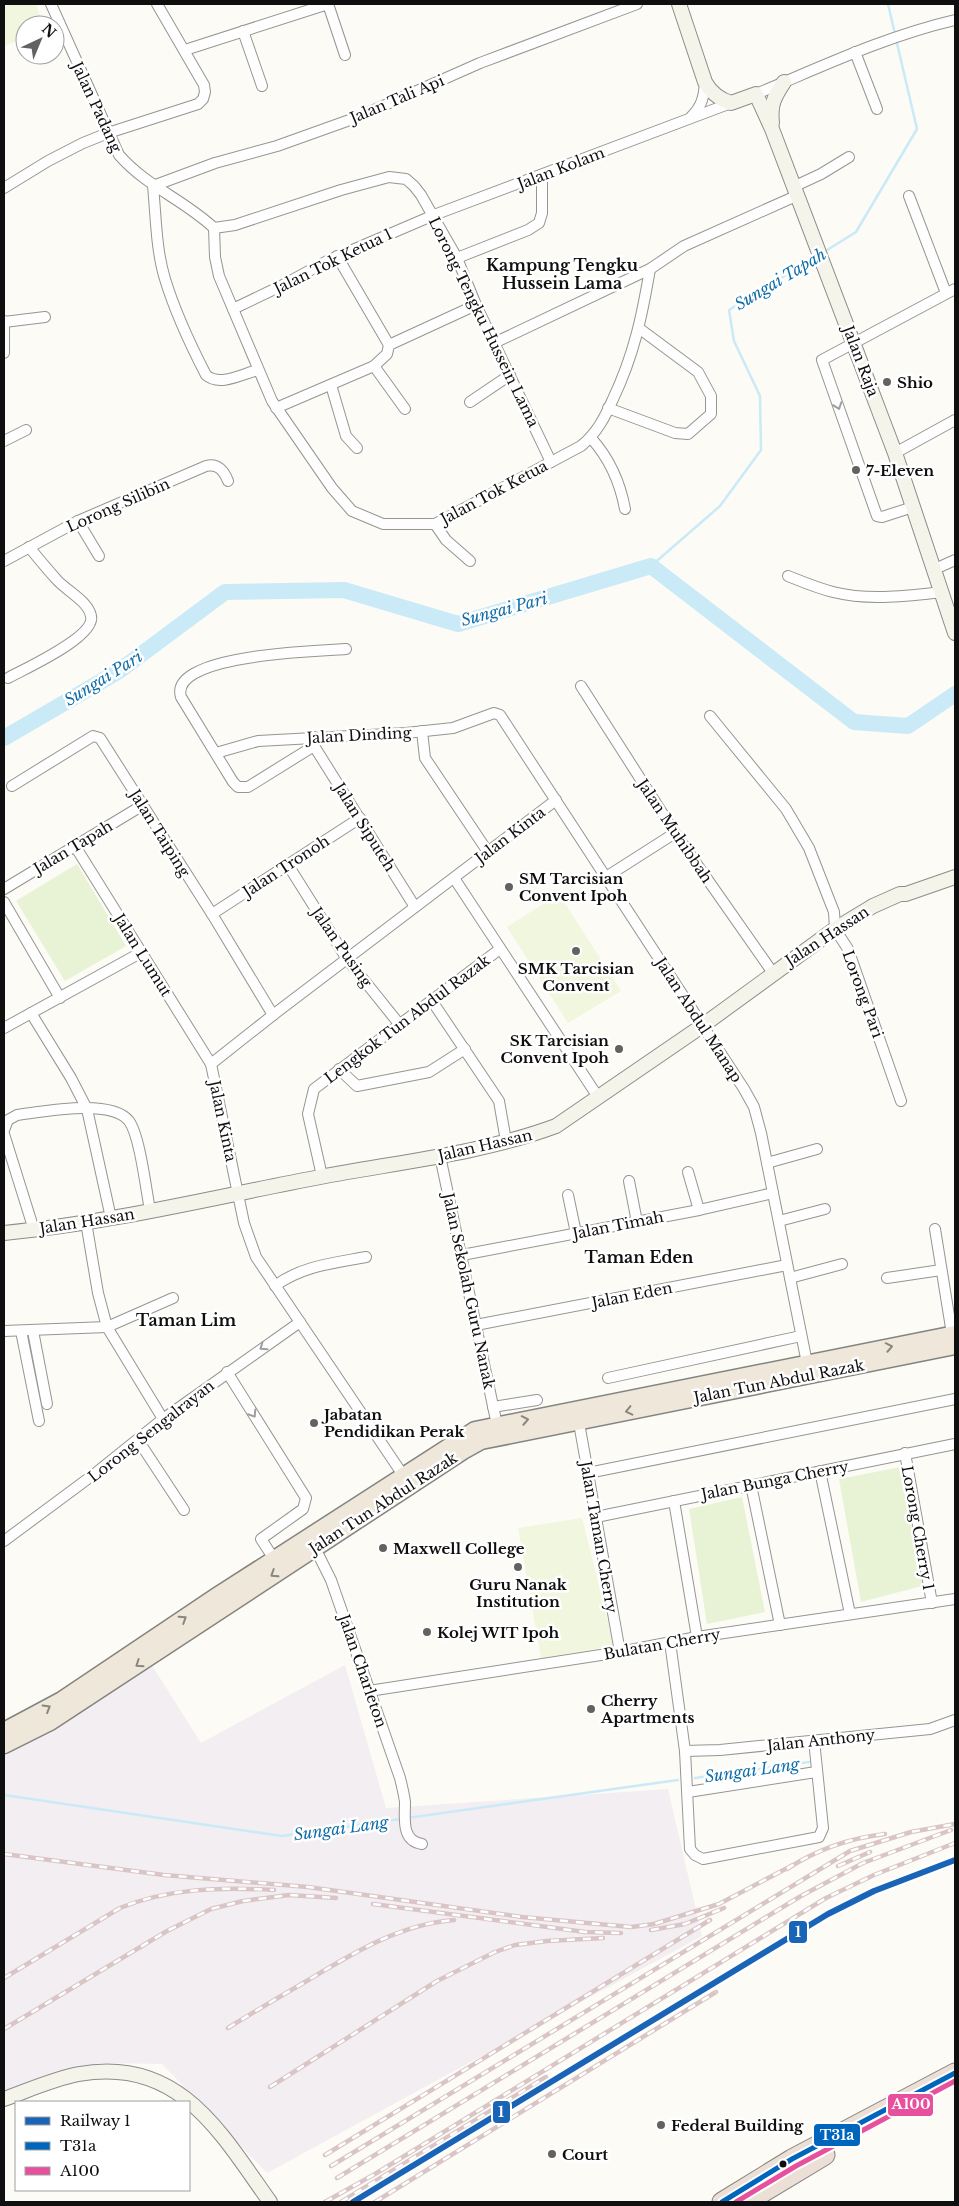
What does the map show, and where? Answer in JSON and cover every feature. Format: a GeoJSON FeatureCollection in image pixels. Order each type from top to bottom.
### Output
{"type":"FeatureCollection","features":[{"type":"Feature","properties":{"kind":"highway"},"geometry":{"type":"LineString","coordinates":[[722,2202],[792,2159],[955,2073]]}},
{"type":"Feature","properties":{"kind":"highway"},"geometry":{"type":"LineString","coordinates":[[747,2202],[818,2159],[955,2087]]}},
{"type":"Feature","properties":{"kind":"main road","name":"Jalan Tun Abdul Razak"},"geometry":{"type":"LineString","coordinates":[[4,1731],[62,1700],[274,1559],[312,1542],[384,1503],[458,1454],[486,1440],[870,1363],[954,1342]]}},
{"type":"Feature","properties":{"kind":"main road","name":"Jalan Tun Abdul Razak"},"geometry":{"type":"LineString","coordinates":[[4,1745],[50,1722],[312,1542],[403,1475],[466,1434],[497,1426],[807,1363],[954,1342]]}},
{"type":"Feature","properties":{"kind":"main road"},"geometry":{"type":"LineString","coordinates":[[780,1380],[800,1372],[806,1368],[807,1363],[812,1367],[823,1369],[870,1363]]}},
{"type":"Feature","properties":{"kind":"main road"},"geometry":{"type":"LineString","coordinates":[[384,1503],[400,1484],[403,1475],[405,1478],[418,1476],[458,1454]]}},
{"type":"Feature","properties":{"kind":"street","name":"Jalan Padang"},"geometry":{"type":"LineString","coordinates":[[50,4],[119,155],[132,171],[153,186],[188,206],[214,228]]}},
{"type":"Feature","properties":{"kind":"street"},"geometry":{"type":"LineString","coordinates":[[4,188],[48,161],[108,132],[190,108],[203,98],[205,92],[204,85],[157,4]]}},
{"type":"Feature","properties":{"kind":"street"},"geometry":{"type":"LineString","coordinates":[[184,50],[328,4],[345,55]]}},
{"type":"Feature","properties":{"kind":"street","name":"Jalan Tali Api"},"geometry":{"type":"LineString","coordinates":[[153,186],[215,163],[277,146],[358,117],[480,63],[637,4]]}},
{"type":"Feature","properties":{"kind":"street"},"geometry":{"type":"LineString","coordinates":[[679,4],[704,82],[710,91],[717,97],[734,102],[748,102],[763,110]]}},
{"type":"Feature","properties":{"kind":"street","name":"Jalan Kolam"},"geometry":{"type":"LineString","coordinates":[[434,215],[756,94],[873,45],[917,29],[954,23]]}},
{"type":"Feature","properties":{"kind":"street"},"geometry":{"type":"LineString","coordinates":[[243,31],[262,86]]}},
{"type":"Feature","properties":{"kind":"street"},"geometry":{"type":"LineString","coordinates":[[855,52],[876,109]]}},
{"type":"Feature","properties":{"kind":"street"},"geometry":{"type":"LineString","coordinates":[[688,120],[701,106],[704,97],[704,82]]}},
{"type":"Feature","properties":{"kind":"street"},"geometry":{"type":"LineString","coordinates":[[772,128],[770,108],[774,97],[784,82]]}},
{"type":"Feature","properties":{"kind":"street","name":"Jalan Raja"},"geometry":{"type":"LineString","coordinates":[[756,94],[772,128],[895,452],[955,633]]}},
{"type":"Feature","properties":{"kind":"street"},"geometry":{"type":"LineString","coordinates":[[494,342],[650,269],[684,246],[795,192],[849,157]]}},
{"type":"Feature","properties":{"kind":"street","name":"Lorong Tengku Hussein Lama"},"geometry":{"type":"LineString","coordinates":[[214,228],[235,225],[389,176],[406,180],[414,186],[434,215],[457,258],[476,305],[551,462]]}},
{"type":"Feature","properties":{"kind":"street"},"geometry":{"type":"LineString","coordinates":[[457,258],[528,230],[539,223],[542,213],[542,176]]}},
{"type":"Feature","properties":{"kind":"street"},"geometry":{"type":"LineString","coordinates":[[153,186],[156,227],[165,277],[180,321],[206,375],[211,380],[218,382],[258,370]]}},
{"type":"Feature","properties":{"kind":"street"},"geometry":{"type":"LineString","coordinates":[[909,196],[951,291],[854,341],[822,360],[877,516],[882,517],[913,507]]}},
{"type":"Feature","properties":{"kind":"street","name":"Jalan Tok Ketua 1"},"geometry":{"type":"LineString","coordinates":[[233,309],[337,256],[434,215]]}},
{"type":"Feature","properties":{"kind":"street","name":"Jalan Tok Ketua"},"geometry":{"type":"LineString","coordinates":[[214,228],[214,257],[219,276],[276,408],[332,488],[352,511],[384,524],[435,524],[581,446],[591,438],[625,375],[640,328],[650,269]]}},
{"type":"Feature","properties":{"kind":"street"},"geometry":{"type":"LineString","coordinates":[[276,408],[374,366],[387,354],[389,345],[337,256]]}},
{"type":"Feature","properties":{"kind":"street"},"geometry":{"type":"LineString","coordinates":[[389,345],[476,305]]}},
{"type":"Feature","properties":{"kind":"street"},"geometry":{"type":"LineString","coordinates":[[4,353],[4,322],[45,317]]}},
{"type":"Feature","properties":{"kind":"street"},"geometry":{"type":"LineString","coordinates":[[608,408],[675,433],[688,434],[711,414],[711,396],[698,372],[640,328]]}},
{"type":"Feature","properties":{"kind":"street"},"geometry":{"type":"LineString","coordinates":[[374,366],[405,409]]}},
{"type":"Feature","properties":{"kind":"street"},"geometry":{"type":"LineString","coordinates":[[470,402],[510,376]]}},
{"type":"Feature","properties":{"kind":"street"},"geometry":{"type":"LineString","coordinates":[[331,384],[346,436],[357,448]]}},
{"type":"Feature","properties":{"kind":"street"},"geometry":{"type":"LineString","coordinates":[[895,452],[955,420]]}},
{"type":"Feature","properties":{"kind":"street"},"geometry":{"type":"LineString","coordinates":[[4,441],[26,430]]}},
{"type":"Feature","properties":{"kind":"street"},"geometry":{"type":"LineString","coordinates":[[591,438],[607,458],[621,486],[625,509]]}},
{"type":"Feature","properties":{"kind":"street","name":"Lorong Silibin"},"geometry":{"type":"LineString","coordinates":[[5,558],[78,521],[212,464],[219,467],[225,473],[228,481]]}},
{"type":"Feature","properties":{"kind":"street"},"geometry":{"type":"LineString","coordinates":[[78,521],[98,556]]}},
{"type":"Feature","properties":{"kind":"street"},"geometry":{"type":"LineString","coordinates":[[435,524],[446,540],[470,561]]}},
{"type":"Feature","properties":{"kind":"street"},"geometry":{"type":"LineString","coordinates":[[8,678],[78,639],[92,622],[87,608],[58,581],[29,547]]}},
{"type":"Feature","properties":{"kind":"street"},"geometry":{"type":"LineString","coordinates":[[935,569],[955,560]]}},
{"type":"Feature","properties":{"kind":"street"},"geometry":{"type":"LineString","coordinates":[[788,576],[819,588],[849,596],[896,598],[942,592]]}},
{"type":"Feature","properties":{"kind":"street"},"geometry":{"type":"LineString","coordinates":[[314,741],[243,788],[233,782],[179,692],[185,681],[209,666],[268,654],[346,649]]}},
{"type":"Feature","properties":{"kind":"street","name":"Jalan Muhibbah"},"geometry":{"type":"LineString","coordinates":[[581,686],[675,833],[773,973]]}},
{"type":"Feature","properties":{"kind":"street","name":"Jalan Dinding"},"geometry":{"type":"LineString","coordinates":[[216,752],[258,741],[314,741],[454,728],[494,713],[500,714]]}},
{"type":"Feature","properties":{"kind":"street","name":"Jalan Abdul Manap"},"geometry":{"type":"LineString","coordinates":[[500,714],[754,1107],[807,1363]]}},
{"type":"Feature","properties":{"kind":"street","name":"Lorong Pari"},"geometry":{"type":"LineString","coordinates":[[710,716],[786,809],[810,848],[834,912],[835,929],[848,949],[902,1101]]}},
{"type":"Feature","properties":{"kind":"street"},"geometry":{"type":"LineString","coordinates":[[422,731],[425,758],[488,852]]}},
{"type":"Feature","properties":{"kind":"street","name":"Jalan Taiping"},"geometry":{"type":"LineString","coordinates":[[12,786],[93,736],[100,738],[212,914],[273,1015]]}},
{"type":"Feature","properties":{"kind":"street","name":"Jalan Siputeh"},"geometry":{"type":"LineString","coordinates":[[314,741],[415,907]]}},
{"type":"Feature","properties":{"kind":"street","name":"Jalan Kinta"},"geometry":{"type":"LineString","coordinates":[[403,1475],[256,1256],[244,1223],[211,1064],[556,800]]}},
{"type":"Feature","properties":{"kind":"street","name":"Jalan Tapah"},"geometry":{"type":"LineString","coordinates":[[4,889],[143,805]]}},
{"type":"Feature","properties":{"kind":"street","name":"Jalan Tronoh"},"geometry":{"type":"LineString","coordinates":[[212,914],[360,818]]}},
{"type":"Feature","properties":{"kind":"street"},"geometry":{"type":"LineString","coordinates":[[606,877],[675,833]]}},
{"type":"Feature","properties":{"kind":"street","name":"Jalan Lumut"},"geometry":{"type":"LineString","coordinates":[[75,846],[211,1064]]}},
{"type":"Feature","properties":{"kind":"street","name":"Jalan Pusing"},"geometry":{"type":"LineString","coordinates":[[288,865],[347,959],[400,1025]]}},
{"type":"Feature","properties":{"kind":"street","name":"Jalan Hassan"},"geometry":{"type":"LineString","coordinates":[[900,894],[903,890],[955,867]]}},
{"type":"Feature","properties":{"kind":"street","name":"Jalan Hassan"},"geometry":{"type":"LineString","coordinates":[[4,1233],[110,1218],[322,1176],[440,1156],[531,1135],[556,1126],[702,1026],[835,929],[873,906],[900,894],[906,894],[955,877]]}},
{"type":"Feature","properties":{"kind":"street"},"geometry":{"type":"LineString","coordinates":[[454,878],[598,1097]]}},
{"type":"Feature","properties":{"kind":"street"},"geometry":{"type":"LineString","coordinates":[[4,902],[60,998]]}},
{"type":"Feature","properties":{"kind":"street","name":"Lengkok Tun Abdul Razak"},"geometry":{"type":"LineString","coordinates":[[322,1176],[308,1114],[314,1089],[500,949]]}},
{"type":"Feature","properties":{"kind":"street"},"geometry":{"type":"LineString","coordinates":[[4,1028],[142,952]]}},
{"type":"Feature","properties":{"kind":"street"},"geometry":{"type":"LineString","coordinates":[[432,1001],[499,1101],[506,1141]]}},
{"type":"Feature","properties":{"kind":"street"},"geometry":{"type":"LineString","coordinates":[[31,1013],[87,1108],[110,1218]]}},
{"type":"Feature","properties":{"kind":"street"},"geometry":{"type":"LineString","coordinates":[[339,1069],[356,1086],[429,1072],[465,1049]]}},
{"type":"Feature","properties":{"kind":"street"},"geometry":{"type":"LineString","coordinates":[[4,1130],[8,1120],[17,1116],[87,1108],[115,1111],[128,1121],[137,1142],[150,1210]]}},
{"type":"Feature","properties":{"kind":"street"},"geometry":{"type":"LineString","coordinates":[[4,1134],[34,1230]]}},
{"type":"Feature","properties":{"kind":"street"},"geometry":{"type":"LineString","coordinates":[[767,1164],[818,1149]]}},
{"type":"Feature","properties":{"kind":"street","name":"Jalan Sekolah Guru Nanak"},"geometry":{"type":"LineString","coordinates":[[440,1156],[497,1426]]}},
{"type":"Feature","properties":{"kind":"street"},"geometry":{"type":"LineString","coordinates":[[688,1172],[699,1210]]}},
{"type":"Feature","properties":{"kind":"street"},"geometry":{"type":"LineString","coordinates":[[629,1181],[637,1222]]}},
{"type":"Feature","properties":{"kind":"street","name":"Jalan Timah"},"geometry":{"type":"LineString","coordinates":[[462,1255],[699,1210],[773,1193]]}},
{"type":"Feature","properties":{"kind":"street"},"geometry":{"type":"LineString","coordinates":[[568,1195],[576,1234]]}},
{"type":"Feature","properties":{"kind":"street"},"geometry":{"type":"LineString","coordinates":[[779,1221],[825,1209]]}},
{"type":"Feature","properties":{"kind":"street"},"geometry":{"type":"LineString","coordinates":[[86,1222],[98,1293],[107,1327],[163,1419]]}},
{"type":"Feature","properties":{"kind":"street"},"geometry":{"type":"LineString","coordinates":[[935,1229],[954,1342]]}},
{"type":"Feature","properties":{"kind":"street"},"geometry":{"type":"LineString","coordinates":[[275,1286],[302,1270],[366,1257]]}},
{"type":"Feature","properties":{"kind":"street"},"geometry":{"type":"LineString","coordinates":[[790,1278],[842,1264]]}},
{"type":"Feature","properties":{"kind":"street","name":"Jalan Eden"},"geometry":{"type":"LineString","coordinates":[[476,1325],[788,1265]]}},
{"type":"Feature","properties":{"kind":"street"},"geometry":{"type":"LineString","coordinates":[[888,1278],[942,1270]]}},
{"type":"Feature","properties":{"kind":"street"},"geometry":{"type":"LineString","coordinates":[[4,1331],[107,1327],[173,1298]]}},
{"type":"Feature","properties":{"kind":"street","name":"Lorong Sengalrayan"},"geometry":{"type":"LineString","coordinates":[[4,1541],[70,1493],[163,1419],[300,1322]]}},
{"type":"Feature","properties":{"kind":"street"},"geometry":{"type":"LineString","coordinates":[[21,1331],[39,1422]]}},
{"type":"Feature","properties":{"kind":"street"},"geometry":{"type":"LineString","coordinates":[[33,1331],[47,1404]]}},
{"type":"Feature","properties":{"kind":"street"},"geometry":{"type":"LineString","coordinates":[[608,1378],[801,1336]]}},
{"type":"Feature","properties":{"kind":"street"},"geometry":{"type":"LineString","coordinates":[[227,1372],[306,1498],[306,1505],[298,1514],[261,1539],[274,1559]]}},
{"type":"Feature","properties":{"kind":"street"},"geometry":{"type":"LineString","coordinates":[[588,1473],[955,1398]]}},
{"type":"Feature","properties":{"kind":"street"},"geometry":{"type":"LineString","coordinates":[[493,1407],[538,1400]]}},
{"type":"Feature","properties":{"kind":"street","name":"Jalan Taman Cherry"},"geometry":{"type":"LineString","coordinates":[[578,1423],[620,1652]]}},
{"type":"Feature","properties":{"kind":"street"},"geometry":{"type":"LineString","coordinates":[[138,1440],[184,1510]]}},
{"type":"Feature","properties":{"kind":"street","name":"Jalan Bunga Cherry"},"geometry":{"type":"LineString","coordinates":[[596,1517],[955,1444]]}},
{"type":"Feature","properties":{"kind":"street","name":"Lorong Cherry 1"},"geometry":{"type":"LineString","coordinates":[[905,1453],[932,1603]]}},
{"type":"Feature","properties":{"kind":"street"},"geometry":{"type":"LineString","coordinates":[[820,1471],[850,1614]]}},
{"type":"Feature","properties":{"kind":"street"},"geometry":{"type":"LineString","coordinates":[[751,1485],[780,1625]]}},
{"type":"Feature","properties":{"kind":"street"},"geometry":{"type":"LineString","coordinates":[[674,1501],[697,1637]]}},
{"type":"Feature","properties":{"kind":"street","name":"Jalan Charleton"},"geometry":{"type":"LineString","coordinates":[[312,1542],[331,1580],[400,1778],[409,1838],[422,1844]]}},
{"type":"Feature","properties":{"kind":"street","name":"Bulatan Cherry"},"geometry":{"type":"LineString","coordinates":[[369,1691],[620,1652],[697,1637],[955,1599]]}},
{"type":"Feature","properties":{"kind":"street"},"geometry":{"type":"LineString","coordinates":[[670,1642],[685,1751],[690,1849],[695,1855],[703,1859],[819,1837],[823,1828],[814,1740]]}},
{"type":"Feature","properties":{"kind":"street","name":"Jalan Anthony"},"geometry":{"type":"LineString","coordinates":[[685,1751],[720,1750],[930,1729],[955,1720]]}},
{"type":"Feature","properties":{"kind":"street"},"geometry":{"type":"LineString","coordinates":[[688,1792],[816,1772]]}},
{"type":"Feature","properties":{"kind":"street"},"geometry":{"type":"LineString","coordinates":[[4,2099],[52,2081],[80,2074],[109,2072],[146,2078],[165,2086],[190,2101]]}},
{"type":"Feature","properties":{"kind":"street"},"geometry":{"type":"LineString","coordinates":[[15,2101],[68,2082],[93,2077],[137,2081],[163,2090],[181,2101]]}},
{"type":"Feature","properties":{"kind":"street"},"geometry":{"type":"LineString","coordinates":[[190,2101],[213,2125],[250,2179],[263,2202]]}},
{"type":"Feature","properties":{"kind":"street"},"geometry":{"type":"LineString","coordinates":[[190,2108],[210,2129],[270,2202]]}},
{"type":"Feature","properties":{"kind":"shaded area"},"geometry":{"type":"Polygon","coordinates":[[[151,1664],[201,1743],[345,1665],[386,1808],[668,1789],[702,1936],[267,2173],[162,2064],[100,2063],[4,2093],[4,1752],[50,1733],[151,1664]]]}},
{"type":"Feature","properties":{"kind":"green space"},"geometry":{"type":"Polygon","coordinates":[[[4,4],[36,4],[40,15],[15,15],[15,42],[4,46],[4,4]]]}},
{"type":"Feature","properties":{"kind":"green space"},"geometry":{"type":"Polygon","coordinates":[[[77,864],[126,946],[65,981],[16,901],[77,864]]]}},
{"type":"Feature","properties":{"kind":"green space"},"geometry":{"type":"Polygon","coordinates":[[[559,894],[621,991],[568,1023],[507,927],[559,894]]]}},
{"type":"Feature","properties":{"kind":"green space"},"geometry":{"type":"Polygon","coordinates":[[[901,1467],[922,1586],[861,1602],[839,1479],[901,1467]]]}},
{"type":"Feature","properties":{"kind":"green space"},"geometry":{"type":"Polygon","coordinates":[[[742,1497],[765,1612],[707,1624],[689,1509],[742,1497]]]}},
{"type":"Feature","properties":{"kind":"green space"},"geometry":{"type":"Polygon","coordinates":[[[582,1518],[614,1646],[541,1658],[518,1528],[582,1518]]]}},
{"type":"Feature","properties":{"kind":"waterway","name":"Sungai Tapah"},"geometry":{"type":"LineString","coordinates":[[888,4],[895,34]]}},
{"type":"Feature","properties":{"kind":"waterway","name":"Sungai Tapah"},"geometry":{"type":"LineString","coordinates":[[824,252],[856,232],[917,129],[896,39]]}},
{"type":"Feature","properties":{"kind":"waterway","name":"Sungai Tapah"},"geometry":{"type":"LineString","coordinates":[[651,566],[720,506],[761,450],[760,396],[734,341],[729,310],[815,257]]}},
{"type":"Feature","properties":{"kind":"waterway","name":"Sungai Pari"},"geometry":{"type":"LineString","coordinates":[[4,738],[119,671],[225,592],[344,590],[458,624],[651,566],[854,722],[908,726],[955,694]]}},
{"type":"Feature","properties":{"kind":"waterway","name":"Sungai Lang"},"geometry":{"type":"LineString","coordinates":[[695,1778],[809,1762]]}},
{"type":"Feature","properties":{"kind":"waterway","name":"Sungai Lang"},"geometry":{"type":"LineString","coordinates":[[407,1818],[678,1780]]}},
{"type":"Feature","properties":{"kind":"waterway","name":"Sungai Lang"},"geometry":{"type":"LineString","coordinates":[[4,1795],[282,1836],[401,1819]]}},
{"type":"Feature","properties":{"kind":"railway"},"geometry":{"type":"LineString","coordinates":[[331,2166],[850,1851],[911,1832],[955,1824]]}},
{"type":"Feature","properties":{"kind":"railway"},"geometry":{"type":"LineString","coordinates":[[337,2178],[801,1896],[863,1863],[951,1830]]}},
{"type":"Feature","properties":{"kind":"railway"},"geometry":{"type":"LineString","coordinates":[[787,1869],[810,1856],[834,1846],[859,1838],[885,1834]]}},
{"type":"Feature","properties":{"kind":"railway"},"geometry":{"type":"LineString","coordinates":[[325,2202],[375,2174],[826,1898],[874,1875],[955,1843]]}},
{"type":"Feature","properties":{"kind":"railway"},"geometry":{"type":"LineString","coordinates":[[838,1866],[870,1852]]}},
{"type":"Feature","properties":{"kind":"railway"},"geometry":{"type":"LineString","coordinates":[[4,1854],[164,1875],[308,1887],[522,1917],[631,1927],[654,1924],[719,1904],[793,1865]]}},
{"type":"Feature","properties":{"kind":"railway"},"geometry":{"type":"LineString","coordinates":[[4,1978],[120,1908],[139,1901],[196,1890],[274,1890]]}},
{"type":"Feature","properties":{"kind":"railway"},"geometry":{"type":"LineString","coordinates":[[4,2029],[167,1931],[211,1909],[243,1901],[289,1895],[336,1898]]}},
{"type":"Feature","properties":{"kind":"railway"},"geometry":{"type":"LineString","coordinates":[[373,1904],[585,1932],[621,1933]]}},
{"type":"Feature","properties":{"kind":"railway"},"geometry":{"type":"LineString","coordinates":[[651,1930],[685,1924],[724,1908]]}},
{"type":"Feature","properties":{"kind":"railway"},"geometry":{"type":"LineString","coordinates":[[228,2028],[344,1959],[379,1941],[415,1927],[454,1920]]}},
{"type":"Feature","properties":{"kind":"railway"},"geometry":{"type":"LineString","coordinates":[[325,2155],[710,1920]]}},
{"type":"Feature","properties":{"kind":"railway"},"geometry":{"type":"LineString","coordinates":[[270,2087],[437,1981],[495,1952],[515,1945],[603,1938]]}},
{"type":"Feature","properties":{"kind":"railway"},"geometry":{"type":"LineString","coordinates":[[375,2202],[716,1992]]}},
{"type":"Feature","properties":{"kind":"railway"},"geometry":{"type":"LineString","coordinates":[[341,2202],[546,2077]]}},
{"type":"Feature","properties":{"kind":"rail line","name":"1"},"geometry":{"type":"LineString","coordinates":[[353,2202],[828,1914],[874,1891],[955,1860]]}},
{"type":"Feature","properties":{"kind":"transit line","name":"T31a"},"geometry":{"type":"LineString","coordinates":[[722,2202],[792,2159],[955,2073]]}},
{"type":"Feature","properties":{"kind":"transit line","name":"A100"},"geometry":{"type":"LineString","coordinates":[[736,2202],[796,2166],[955,2081]]}},
{"type":"Feature","properties":{"kind":"place","name":"Shio"},"geometry":{"type":"Point","coordinates":[887,382]}},
{"type":"Feature","properties":{"kind":"place","name":"7-Eleven"},"geometry":{"type":"Point","coordinates":[856,470]}},
{"type":"Feature","properties":{"kind":"place","name":"SM Tarcisian Convent Ipoh"},"geometry":{"type":"Point","coordinates":[509,887]}},
{"type":"Feature","properties":{"kind":"place","name":"SMK Tarcisian Convent"},"geometry":{"type":"Point","coordinates":[576,951]}},
{"type":"Feature","properties":{"kind":"place","name":"SK Tarcisian Convent Ipoh"},"geometry":{"type":"Point","coordinates":[619,1049]}},
{"type":"Feature","properties":{"kind":"place","name":"Jabatan Pendidikan Perak"},"geometry":{"type":"Point","coordinates":[314,1423]}},
{"type":"Feature","properties":{"kind":"place","name":"Maxwell College"},"geometry":{"type":"Point","coordinates":[383,1548]}},
{"type":"Feature","properties":{"kind":"place","name":"Guru Nanak Institution"},"geometry":{"type":"Point","coordinates":[518,1567]}},
{"type":"Feature","properties":{"kind":"place","name":"Kolej WIT Ipoh"},"geometry":{"type":"Point","coordinates":[427,1632]}},
{"type":"Feature","properties":{"kind":"place","name":"Cherry Apartments"},"geometry":{"type":"Point","coordinates":[591,1709]}},
{"type":"Feature","properties":{"kind":"place","name":"Federal Building"},"geometry":{"type":"Point","coordinates":[661,2125]}},
{"type":"Feature","properties":{"kind":"place","name":"Court"},"geometry":{"type":"Point","coordinates":[552,2154]}},
{"type":"Feature","properties":{"kind":"district","name":"Kampung Tengku Hussein Lama"},"geometry":{"type":"Point","coordinates":[562,274]}},
{"type":"Feature","properties":{"kind":"district","name":"Taman Eden"},"geometry":{"type":"Point","coordinates":[639,1257]}},
{"type":"Feature","properties":{"kind":"district","name":"Taman Lim"},"geometry":{"type":"Point","coordinates":[186,1320]}}]}
